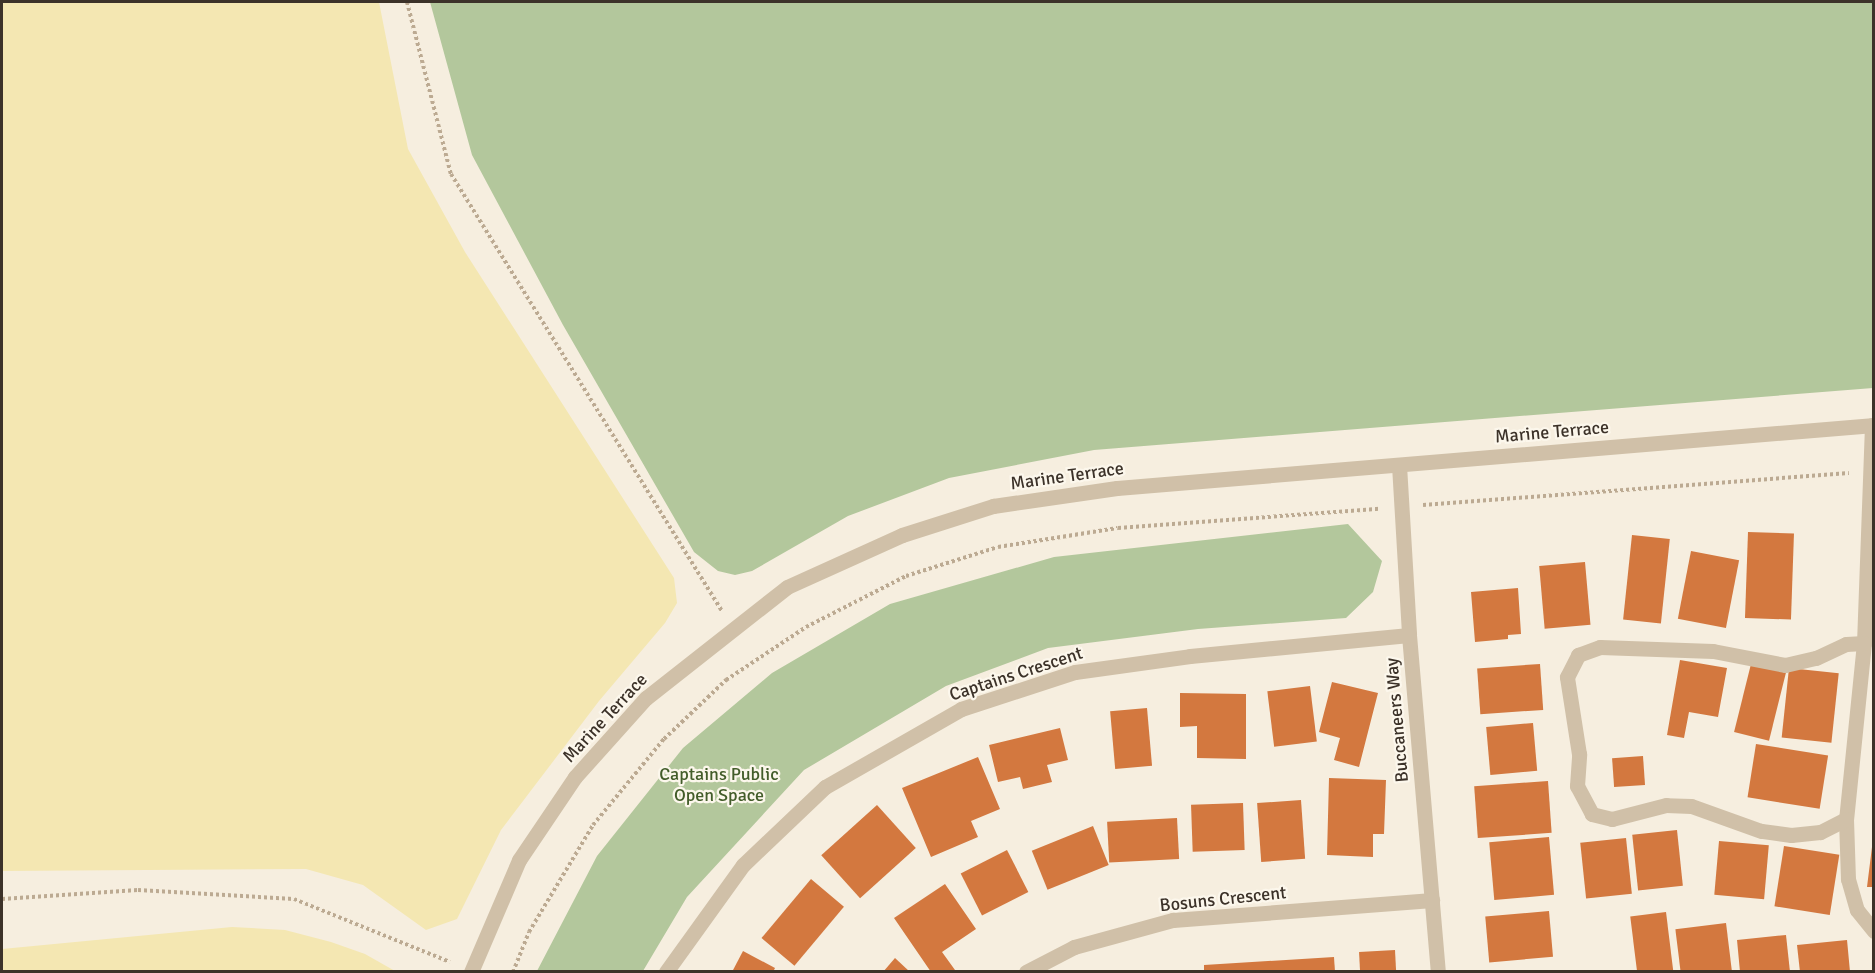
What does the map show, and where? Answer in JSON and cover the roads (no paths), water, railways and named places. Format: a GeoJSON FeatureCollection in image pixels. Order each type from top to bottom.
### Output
{"type":"FeatureCollection","features":[{"type":"Feature","properties":{"kind":"street","name":"Marine Terrace"},"geometry":{"type":"LineString","coordinates":[[471,971],[519,860],[574,777],[646,699],[732,627],[787,587],[902,535],[993,506],[1117,488],[1873,425]]}},
{"type":"Feature","properties":{"kind":"street"},"geometry":{"type":"LineString","coordinates":[[1873,425],[1864,643],[1846,819],[1848,879],[1857,910],[1874,932]]}},
{"type":"Feature","properties":{"kind":"street","name":"Buccaneers Way"},"geometry":{"type":"LineString","coordinates":[[1399,465],[1409,636],[1438,972]]}},
{"type":"Feature","properties":{"kind":"street","name":"Captains Crescent"},"geometry":{"type":"LineString","coordinates":[[666,972],[743,865],[825,787],[961,709],[1075,672],[1190,656],[1409,636]]}},
{"type":"Feature","properties":{"kind":"street"},"geometry":{"type":"LineString","coordinates":[[1846,819],[1820,832],[1791,836],[1761,831],[1691,806],[1666,805],[1612,819],[1592,814],[1577,786],[1580,754],[1567,677],[1578,655],[1600,647],[1713,651],[1785,665],[1816,658],[1846,644],[1864,643]]}},
{"type":"Feature","properties":{"kind":"street","name":"Bosuns Crescent"},"geometry":{"type":"LineString","coordinates":[[1026,972],[1074,947],[1173,920],[1432,900]]}},
{"type":"Feature","properties":{"kind":"park label","name":"Captains Public Open Space"},"geometry":{"type":"Point","coordinates":[719,785]}}]}
